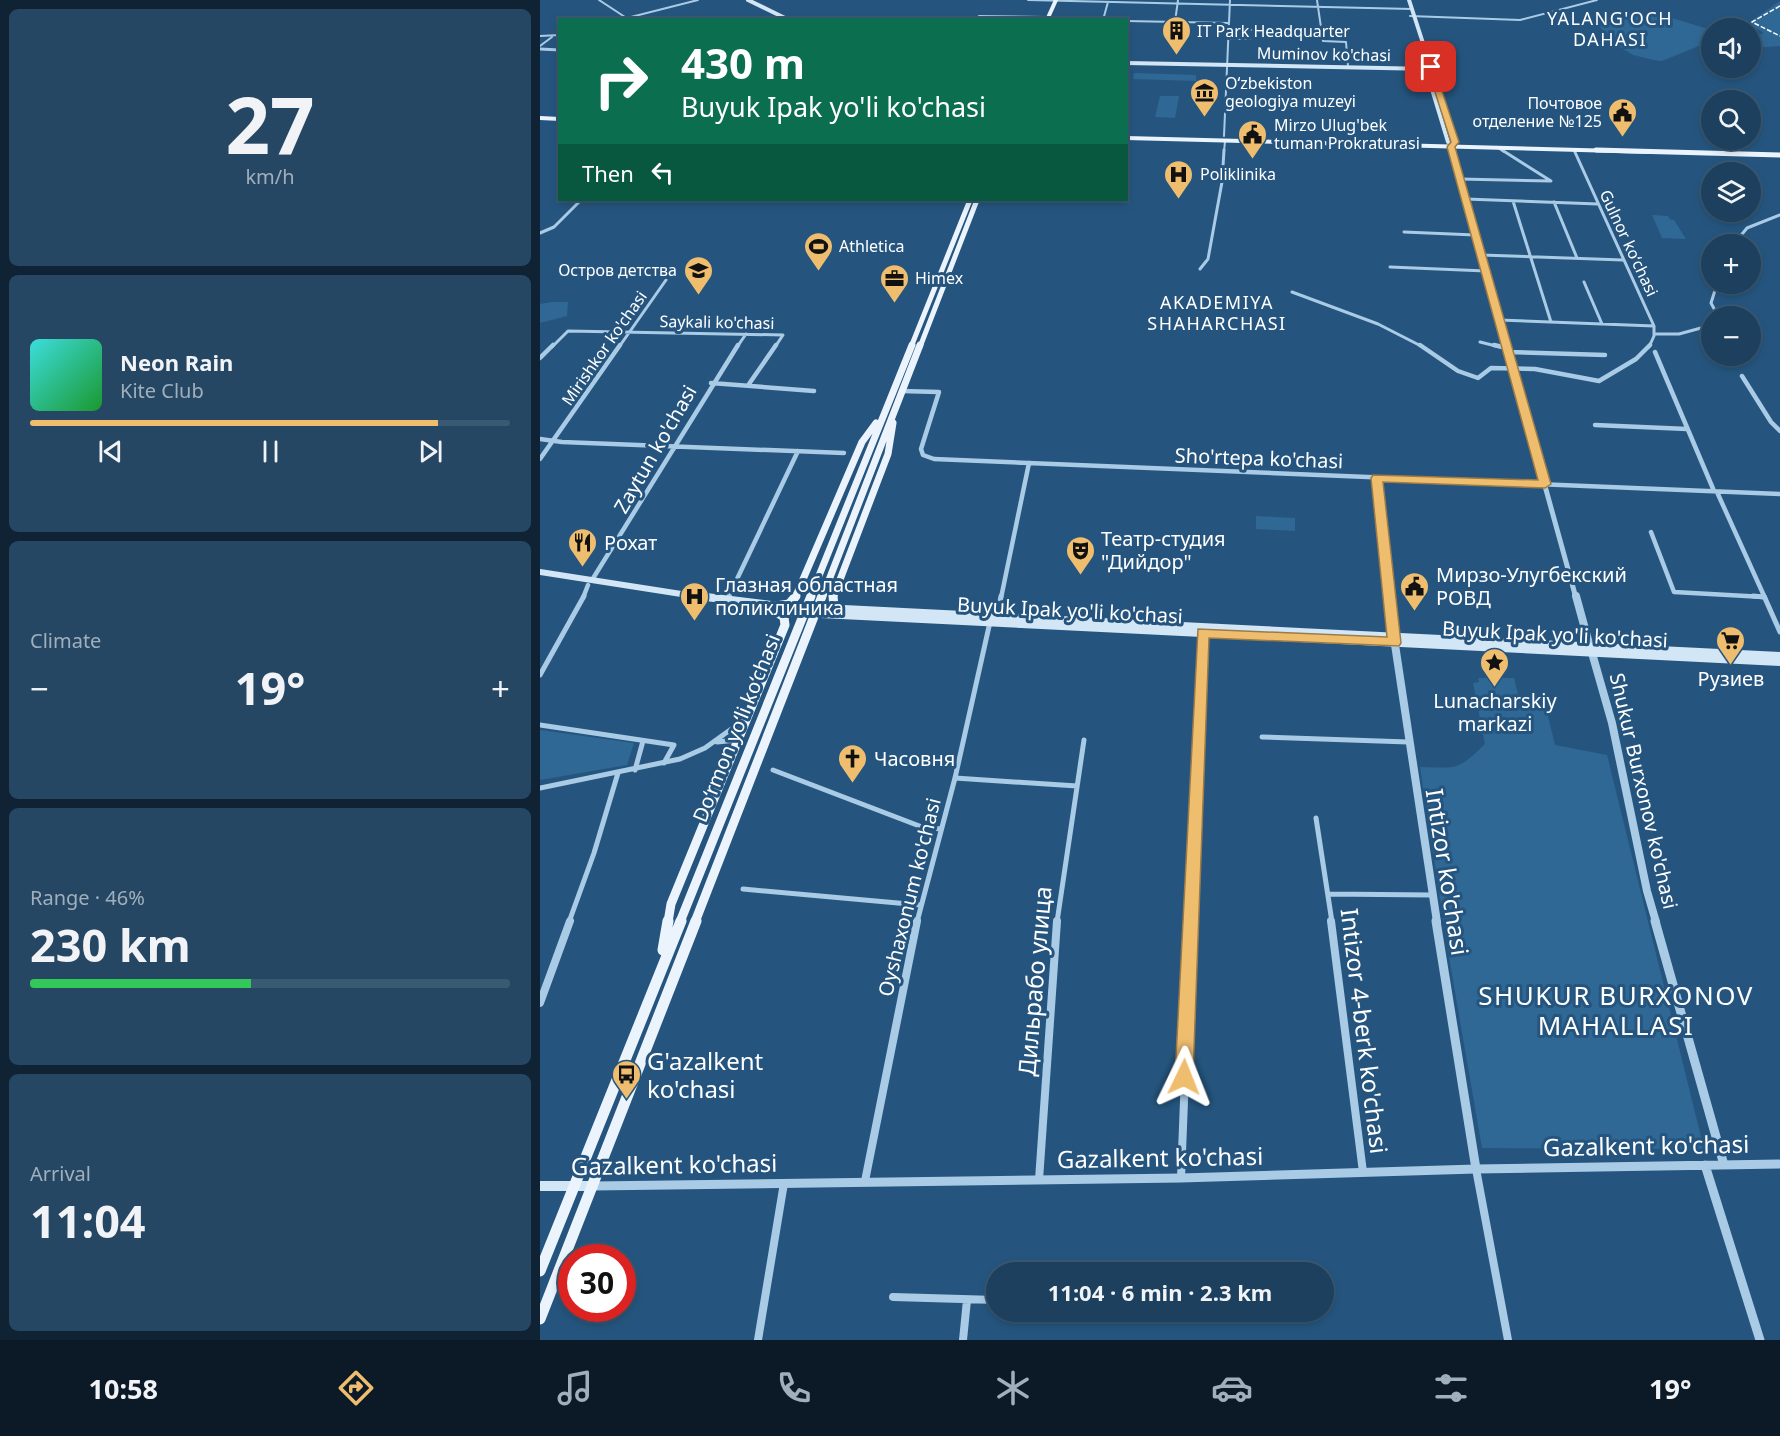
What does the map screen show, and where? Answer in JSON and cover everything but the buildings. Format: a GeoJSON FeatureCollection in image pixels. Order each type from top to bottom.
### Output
{"type":"FeatureCollection","features":[{"type":"Feature","properties":{"kind":"main road"},"geometry":{"type":"LineString","coordinates":[[1407,0],[1452,144]]}},
{"type":"Feature","properties":{"kind":"main road"},"geometry":{"type":"LineString","coordinates":[[746,1],[786,18]]}},
{"type":"Feature","properties":{"kind":"main road"},"geometry":{"type":"LineString","coordinates":[[746,1],[777,18]]}},
{"type":"Feature","properties":{"kind":"main road"},"geometry":{"type":"LineString","coordinates":[[1046,18],[1054,1]]}},
{"type":"Feature","properties":{"kind":"main road","name":"Muminov ko'chasi"},"geometry":{"type":"LineString","coordinates":[[1128,62],[1428,69]]}},
{"type":"Feature","properties":{"kind":"main road","name":"Muminov ko'chasi"},"geometry":{"type":"LineString","coordinates":[[1229,64],[1428,69]]}},
{"type":"Feature","properties":{"kind":"main road"},"geometry":{"type":"LineString","coordinates":[[540,120],[558,121]]}},
{"type":"Feature","properties":{"kind":"main road"},"geometry":{"type":"LineString","coordinates":[[1128,136],[1766,153]]}},
{"type":"Feature","properties":{"kind":"main road"},"geometry":{"type":"LineString","coordinates":[[1452,144],[1498,148],[1780,153]]}},
{"type":"Feature","properties":{"kind":"main road","name":"Do‘rmon yo‘li ko‘chasi"},"geometry":{"type":"LineString","coordinates":[[540,1272],[660,968],[970,201]]}},
{"type":"Feature","properties":{"kind":"main road","name":"Do‘rmon yo‘li ko‘chasi"},"geometry":{"type":"LineString","coordinates":[[540,1319],[675,968],[977,201]]}},
{"type":"Feature","properties":{"kind":"main road"},"geometry":{"type":"LineString","coordinates":[[660,968],[671,904],[785,625],[784,617],[775,608],[789,604],[795,598],[862,442],[885,410]]}},
{"type":"Feature","properties":{"kind":"main road"},"geometry":{"type":"LineString","coordinates":[[841,609],[834,606],[832,600],[888,454],[894,411]]}},
{"type":"Feature","properties":{"kind":"main road","name":"Buyuk Ipak yo'li ko'chasi"},"geometry":{"type":"LineString","coordinates":[[540,572],[590,583]]}},
{"type":"Feature","properties":{"kind":"main road","name":"Buyuk Ipak yo'li ko'chasi"},"geometry":{"type":"LineString","coordinates":[[540,577],[726,603],[795,610],[1591,650],[1780,662]]}},
{"type":"Feature","properties":{"kind":"main road","name":"Buyuk Ipak yo'li ko'chasi"},"geometry":{"type":"LineString","coordinates":[[823,611],[841,609],[994,620]]}},
{"type":"Feature","properties":{"kind":"main road","name":"Buyuk Ipak yo'li ko'chasi"},"geometry":{"type":"LineString","coordinates":[[1591,650],[1780,656]]}},
{"type":"Feature","properties":{"kind":"main road","name":"Gazalkent ko'chasi"},"geometry":{"type":"LineString","coordinates":[[541,1188],[593,1186]]}},
{"type":"Feature","properties":{"kind":"street"},"geometry":{"type":"LineString","coordinates":[[599,0],[627,18],[698,0]]}},
{"type":"Feature","properties":{"kind":"street"},"geometry":{"type":"LineString","coordinates":[[1028,0],[1410,9]]}},
{"type":"Feature","properties":{"kind":"street"},"geometry":{"type":"LineString","coordinates":[[1200,269],[1208,259],[1222,182],[1229,64],[1230,0]]}},
{"type":"Feature","properties":{"kind":"street"},"geometry":{"type":"LineString","coordinates":[[1317,0],[1323,41],[1346,42],[1348,66]]}},
{"type":"Feature","properties":{"kind":"street"},"geometry":{"type":"LineString","coordinates":[[1412,16],[1520,20],[1597,0]]}},
{"type":"Feature","properties":{"kind":"street"},"geometry":{"type":"LineString","coordinates":[[1104,18],[1108,1]]}},
{"type":"Feature","properties":{"kind":"street"},"geometry":{"type":"LineString","coordinates":[[1175,22],[1178,2]]}},
{"type":"Feature","properties":{"kind":"street"},"geometry":{"type":"LineString","coordinates":[[976,18],[979,16],[1023,18]]}},
{"type":"Feature","properties":{"kind":"street"},"geometry":{"type":"LineString","coordinates":[[1128,21],[1229,23]]}},
{"type":"Feature","properties":{"kind":"street"},"geometry":{"type":"LineString","coordinates":[[1229,29],[1322,31]]}},
{"type":"Feature","properties":{"kind":"street"},"geometry":{"type":"LineString","coordinates":[[540,36],[558,36]]}},
{"type":"Feature","properties":{"kind":"street"},"geometry":{"type":"LineString","coordinates":[[540,48],[552,37]]}},
{"type":"Feature","properties":{"kind":"street"},"geometry":{"type":"LineString","coordinates":[[1228,39],[1250,39]]}},
{"type":"Feature","properties":{"kind":"street"},"geometry":{"type":"LineString","coordinates":[[540,48],[558,50]]}},
{"type":"Feature","properties":{"kind":"street","name":"Shukur Burxonov ko'chasi"},"geometry":{"type":"LineString","coordinates":[[1452,144],[1475,235],[1612,723],[1647,891],[1724,1165]]}},
{"type":"Feature","properties":{"kind":"street"},"geometry":{"type":"LineString","coordinates":[[1460,179],[1551,181],[1498,148]]}},
{"type":"Feature","properties":{"kind":"street","name":"Gulnor koʻchasi"},"geometry":{"type":"LineString","coordinates":[[1574,150],[1656,334]]}},
{"type":"Feature","properties":{"kind":"street"},"geometry":{"type":"LineString","coordinates":[[1466,199],[1598,204]]}},
{"type":"Feature","properties":{"kind":"street"},"geometry":{"type":"LineString","coordinates":[[540,233],[554,226],[580,201]]}},
{"type":"Feature","properties":{"kind":"street"},"geometry":{"type":"LineString","coordinates":[[1513,201],[1551,322]]}},
{"type":"Feature","properties":{"kind":"street"},"geometry":{"type":"LineString","coordinates":[[1554,202],[1577,258]]}},
{"type":"Feature","properties":{"kind":"street"},"geometry":{"type":"LineString","coordinates":[[1742,234],[1747,228],[1780,215]]}},
{"type":"Feature","properties":{"kind":"street"},"geometry":{"type":"LineString","coordinates":[[1404,232],[1475,235]]}},
{"type":"Feature","properties":{"kind":"street"},"geometry":{"type":"LineString","coordinates":[[1481,255],[1623,260]]}},
{"type":"Feature","properties":{"kind":"street"},"geometry":{"type":"LineString","coordinates":[[1390,267],[1486,271]]}},
{"type":"Feature","properties":{"kind":"street","name":"Mirishkor ko'chasi"},"geometry":{"type":"LineString","coordinates":[[540,459],[666,280]]}},
{"type":"Feature","properties":{"kind":"street"},"geometry":{"type":"LineString","coordinates":[[1584,282],[1602,324]]}},
{"type":"Feature","properties":{"kind":"street"},"geometry":{"type":"LineString","coordinates":[[1292,292],[1354,314],[1407,337],[1463,375],[1478,378],[1491,368],[1493,361]]}},
{"type":"Feature","properties":{"kind":"street"},"geometry":{"type":"LineString","coordinates":[[1499,320],[1654,326]]}},
{"type":"Feature","properties":{"kind":"street"},"geometry":{"type":"LineString","coordinates":[[1491,368],[1543,370],[1599,381],[1651,347],[1656,334],[1679,334],[1701,328]]}},
{"type":"Feature","properties":{"kind":"street","name":"Saykali ko'chasi"},"geometry":{"type":"LineString","coordinates":[[540,358],[568,331],[783,335],[749,384]]}},
{"type":"Feature","properties":{"kind":"street","name":"Zaytun ko'chasi"},"geometry":{"type":"LineString","coordinates":[[540,675],[590,583],[622,535],[711,383],[746,333]]}},
{"type":"Feature","properties":{"kind":"street"},"geometry":{"type":"LineString","coordinates":[[1480,342],[1508,350],[1605,355]]}},
{"type":"Feature","properties":{"kind":"street"},"geometry":{"type":"LineString","coordinates":[[1655,352],[1687,429],[1780,632]]}},
{"type":"Feature","properties":{"kind":"street"},"geometry":{"type":"LineString","coordinates":[[1742,376],[1749,391],[1760,402],[1775,428],[1780,431]]}},
{"type":"Feature","properties":{"kind":"street"},"geometry":{"type":"LineString","coordinates":[[711,383],[749,384],[814,391]]}},
{"type":"Feature","properties":{"kind":"street","name":"Sho'rtepa ko'chasi"},"geometry":{"type":"LineString","coordinates":[[893,391],[939,392],[921,448],[925,457],[934,459],[1780,495]]}},
{"type":"Feature","properties":{"kind":"street"},"geometry":{"type":"LineString","coordinates":[[1595,425],[1687,429]]}},
{"type":"Feature","properties":{"kind":"street"},"geometry":{"type":"LineString","coordinates":[[540,438],[553,441],[844,453]]}},
{"type":"Feature","properties":{"kind":"street"},"geometry":{"type":"LineString","coordinates":[[726,603],[798,451]]}},
{"type":"Feature","properties":{"kind":"street","name":"Oyshaxonum ko'chasi"},"geometry":{"type":"LineString","coordinates":[[865,1181],[920,905],[955,778],[994,620],[1029,463]]}},
{"type":"Feature","properties":{"kind":"street","name":"Intizor ko'chasi"},"geometry":{"type":"LineString","coordinates":[[1377,478],[1394,640],[1408,742],[1476,1169],[1508,1340]]}},
{"type":"Feature","properties":{"kind":"street"},"geometry":{"type":"LineString","coordinates":[[1652,532],[1674,592],[1764,597]]}},
{"type":"Feature","properties":{"kind":"street"},"geometry":{"type":"LineString","coordinates":[[1181,1178],[1203,630]]}},
{"type":"Feature","properties":{"kind":"street"},"geometry":{"type":"LineString","coordinates":[[710,745],[746,719]]}},
{"type":"Feature","properties":{"kind":"street"},"geometry":{"type":"LineString","coordinates":[[540,725],[674,745],[664,764]]}},
{"type":"Feature","properties":{"kind":"street"},"geometry":{"type":"LineString","coordinates":[[1262,737],[1408,742]]}},
{"type":"Feature","properties":{"kind":"street","name":"Дильрабо улица"},"geometry":{"type":"LineString","coordinates":[[1039,1180],[1058,904],[1084,740]]}},
{"type":"Feature","properties":{"kind":"street"},"geometry":{"type":"LineString","coordinates":[[635,770],[643,741]]}},
{"type":"Feature","properties":{"kind":"street"},"geometry":{"type":"LineString","coordinates":[[540,788],[664,764],[721,741],[737,741]]}},
{"type":"Feature","properties":{"kind":"street"},"geometry":{"type":"LineString","coordinates":[[773,770],[922,827],[941,829]]}},
{"type":"Feature","properties":{"kind":"street"},"geometry":{"type":"LineString","coordinates":[[540,1003],[594,853],[618,773]]}},
{"type":"Feature","properties":{"kind":"street"},"geometry":{"type":"LineString","coordinates":[[955,778],[1077,786]]}},
{"type":"Feature","properties":{"kind":"street","name":"Intizor 4-berk ko'chasi"},"geometry":{"type":"LineString","coordinates":[[1316,818],[1328,894],[1363,1172]]}},
{"type":"Feature","properties":{"kind":"street"},"geometry":{"type":"LineString","coordinates":[[743,888],[920,905]]}},
{"type":"Feature","properties":{"kind":"street","name":"Intizor 4-berk ko'chasi"},"geometry":{"type":"LineString","coordinates":[[1328,894],[1432,895]]}},
{"type":"Feature","properties":{"kind":"street","name":"Gazalkent ko'chasi"},"geometry":{"type":"LineString","coordinates":[[593,1186],[1181,1178],[1476,1169],[1780,1164]]}},
{"type":"Feature","properties":{"kind":"street"},"geometry":{"type":"LineString","coordinates":[[1705,1165],[1760,1340]]}},
{"type":"Feature","properties":{"kind":"street"},"geometry":{"type":"LineString","coordinates":[[758,1340],[784,1183]]}},
{"type":"Feature","properties":{"kind":"street"},"geometry":{"type":"LineString","coordinates":[[893,1297],[986,1300]]}},
{"type":"Feature","properties":{"kind":"street"},"geometry":{"type":"LineString","coordinates":[[963,1340],[967,1299]]}},
{"type":"Feature","properties":{"kind":"shaded area"},"geometry":{"type":"Polygon","coordinates":[[[1780,1],[1780,46],[1761,47],[1761,34],[1764,33],[1761,31],[1761,18],[1756,18],[1780,1]]]}},
{"type":"Feature","properties":{"kind":"shaded area"},"geometry":{"type":"Polygon","coordinates":[[[1618,15],[1669,17],[1701,27],[1701,45],[1662,61],[1654,60],[1633,55],[1609,40],[1596,21],[1618,15]]]}},
{"type":"Feature","properties":{"kind":"shaded area"},"geometry":{"type":"Polygon","coordinates":[[[1134,73],[1196,75],[1196,81],[1133,79],[1134,73]]]}},
{"type":"Feature","properties":{"kind":"shaded area"},"geometry":{"type":"Polygon","coordinates":[[[1160,96],[1179,96],[1175,118],[1155,117],[1160,96]]]}},
{"type":"Feature","properties":{"kind":"shaded area"},"geometry":{"type":"Polygon","coordinates":[[[1652,215],[1668,216],[1670,219],[1668,219],[1674,220],[1686,239],[1662,238],[1652,215]]]}},
{"type":"Feature","properties":{"kind":"shaded area"},"geometry":{"type":"Polygon","coordinates":[[[568,302],[567,316],[540,323],[540,304],[568,302]]]}},
{"type":"Feature","properties":{"kind":"shaded area"},"geometry":{"type":"Polygon","coordinates":[[[1256,516],[1295,518],[1295,531],[1256,529],[1256,516]]]}},
{"type":"Feature","properties":{"kind":"shaded area"},"geometry":{"type":"Polygon","coordinates":[[[1478,678],[1514,678],[1520,702],[1545,704],[1555,745],[1607,755],[1704,1149],[1482,1148],[1449,957],[1420,767],[1456,766],[1485,744],[1473,683],[1479,682],[1478,678]]]}},
{"type":"Feature","properties":{"kind":"shaded area"},"geometry":{"type":"Polygon","coordinates":[[[540,730],[634,743],[627,765],[540,780],[540,730]]]}},
{"type":"Feature","properties":{"kind":"railway"},"geometry":{"type":"LineString","coordinates":[[1780,6],[1752,22],[1780,36]]}},
{"type":"Feature","properties":{"kind":"place","name":"IT Park Headquarter"},"geometry":{"type":"Point","coordinates":[1176,56]}},
{"type":"Feature","properties":{"kind":"place","name":"Oʻzbekiston geologiya muzeyi"},"geometry":{"type":"Point","coordinates":[1204,118]}},
{"type":"Feature","properties":{"kind":"place","name":"Почтовое отделение №125"},"geometry":{"type":"Point","coordinates":[1623,138]}},
{"type":"Feature","properties":{"kind":"place","name":"Mirzo Ulug'bek tuman Prokraturasi"},"geometry":{"type":"Point","coordinates":[1253,160]}},
{"type":"Feature","properties":{"kind":"place","name":"Poliklinika"},"geometry":{"type":"Point","coordinates":[1179,200]}},
{"type":"Feature","properties":{"kind":"place","name":"Athletica"},"geometry":{"type":"Point","coordinates":[818,272]}},
{"type":"Feature","properties":{"kind":"place","name":"Остров детства"},"geometry":{"type":"Point","coordinates":[698,296]}},
{"type":"Feature","properties":{"kind":"place","name":"Himex"},"geometry":{"type":"Point","coordinates":[894,304]}},
{"type":"Feature","properties":{"kind":"place","name":"Рохат"},"geometry":{"type":"Point","coordinates":[583,568]}},
{"type":"Feature","properties":{"kind":"place","name":"Театр-студия \"Дийдор\""},"geometry":{"type":"Point","coordinates":[1080,576]}},
{"type":"Feature","properties":{"kind":"place","name":"Мирзо-Улугбекский РОВД"},"geometry":{"type":"Point","coordinates":[1415,612]}},
{"type":"Feature","properties":{"kind":"place","name":"Глазная областная поликлиника"},"geometry":{"type":"Point","coordinates":[694,622]}},
{"type":"Feature","properties":{"kind":"place","name":"Рузиев"},"geometry":{"type":"Point","coordinates":[1731,666]}},
{"type":"Feature","properties":{"kind":"place","name":"Lunacharskiy markazi"},"geometry":{"type":"Point","coordinates":[1495,688]}},
{"type":"Feature","properties":{"kind":"place","name":"Часовня"},"geometry":{"type":"Point","coordinates":[853,784]}},
{"type":"Feature","properties":{"kind":"place","name":"G'azalkent ko'chasi"},"geometry":{"type":"Point","coordinates":[626,1100]}},
{"type":"Feature","properties":{"kind":"district","name":"YALANG'OCH DAHASI"},"geometry":{"type":"Point","coordinates":[1610,28]}},
{"type":"Feature","properties":{"kind":"district","name":"AKADEMIYA SHAHARCHASI"},"geometry":{"type":"Point","coordinates":[1217,312]}},
{"type":"Feature","properties":{"kind":"district","name":"SHUKUR BURXONOV MAHALLASI"},"geometry":{"type":"Point","coordinates":[1616,1010]}},
{"type":"Feature","properties":{"kind":"route"},"geometry":{"type":"LineString","coordinates":[[1184,1077],[1203,633],[1395,643],[1377,478],[1545,484],[1451,147],[1455,142],[1431,67]]}}]}
